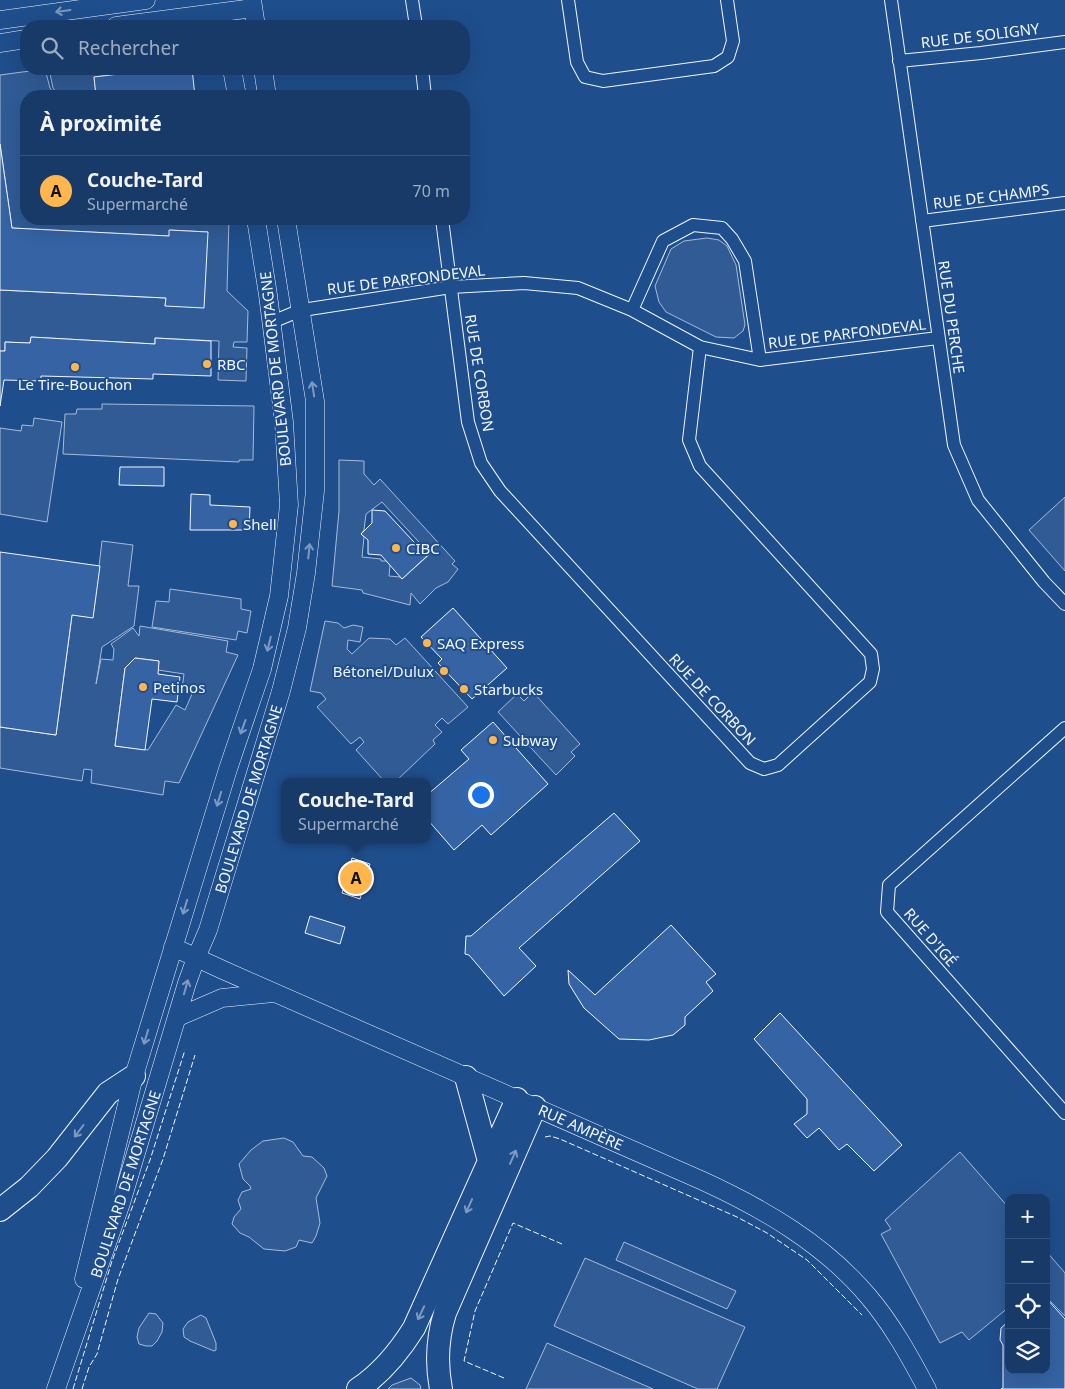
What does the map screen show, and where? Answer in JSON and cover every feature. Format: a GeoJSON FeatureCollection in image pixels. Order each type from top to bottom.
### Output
{"type":"FeatureCollection","features":[{"type":"Feature","properties":{"kind":"highway"},"geometry":{"type":"LineString","coordinates":[[0,1210],[25,1191],[57,1158],[108,1092],[134,1076]]}},
{"type":"Feature","properties":{"kind":"highway"},"geometry":{"type":"LineString","coordinates":[[466,1077],[488,1161]]}},
{"type":"Feature","properties":{"kind":"highway"},"geometry":{"type":"LineString","coordinates":[[358,1389],[388,1364],[414,1328],[488,1161],[526,1103]]}},
{"type":"Feature","properties":{"kind":"highway"},"geometry":{"type":"LineString","coordinates":[[441,1389],[438,1355],[439,1335],[445,1313],[526,1103]]}},
{"type":"Feature","properties":{"kind":"main road"},"geometry":{"type":"LineString","coordinates":[[0,20],[141,1],[140,20]]}},
{"type":"Feature","properties":{"kind":"main road"},"geometry":{"type":"LineString","coordinates":[[158,20],[224,13],[253,4],[255,20]]}},
{"type":"Feature","properties":{"kind":"main road"},"geometry":{"type":"LineString","coordinates":[[177,17],[184,20]]}},
{"type":"Feature","properties":{"kind":"main road"},"geometry":{"type":"LineString","coordinates":[[0,43],[20,40]]}},
{"type":"Feature","properties":{"kind":"main road"},"geometry":{"type":"LineString","coordinates":[[233,75],[236,90]]}},
{"type":"Feature","properties":{"kind":"main road"},"geometry":{"type":"LineString","coordinates":[[264,75],[266,90]]}},
{"type":"Feature","properties":{"kind":"main road","name":"BOULEVARD DE MORTAGNE"},"geometry":{"type":"LineString","coordinates":[[65,1360],[107,1179],[134,1076],[228,769],[262,669],[279,596],[288,506],[284,422],[272,322],[257,225]]}},
{"type":"Feature","properties":{"kind":"main road","name":"BOULEVARD DE MORTAGNE"},"geometry":{"type":"LineString","coordinates":[[56,1389],[121,1203],[196,958],[208,930],[280,697],[302,605],[315,491],[315,402],[287,225]]}},
{"type":"Feature","properties":{"kind":"main road","name":"RUE AMPÈRE"},"geometry":{"type":"LineString","coordinates":[[173,946],[196,958],[724,1191],[765,1212],[805,1239],[845,1272],[868,1296],[901,1343],[927,1389]]}},
{"type":"Feature","properties":{"kind":"main road"},"geometry":{"type":"LineString","coordinates":[[178,1018],[222,998],[275,993]]}},
{"type":"Feature","properties":{"kind":"street"},"geometry":{"type":"LineString","coordinates":[[412,0],[415,20]]}},
{"type":"Feature","properties":{"kind":"street"},"geometry":{"type":"LineString","coordinates":[[568,0],[576,62],[586,77],[603,81],[714,66],[728,57],[733,41],[727,0]]}},
{"type":"Feature","properties":{"kind":"street","name":"RUE DU PERCHE"},"geometry":{"type":"LineString","coordinates":[[891,0],[954,445],[978,500],[1044,582],[1065,604]]}},
{"type":"Feature","properties":{"kind":"street","name":"RUE DE SOLIGNY"},"geometry":{"type":"LineString","coordinates":[[899,61],[1065,42]]}},
{"type":"Feature","properties":{"kind":"street"},"geometry":{"type":"LineString","coordinates":[[423,75],[424,90]]}},
{"type":"Feature","properties":{"kind":"street","name":"RUE DE CHAMPS"},"geometry":{"type":"LineString","coordinates":[[922,221],[1065,203]]}},
{"type":"Feature","properties":{"kind":"street","name":"RUE DE CORBON"},"geometry":{"type":"LineString","coordinates":[[443,225],[468,422],[481,463],[500,491],[750,763],[764,769],[778,766],[870,682],[873,668],[871,654],[700,466],[690,440],[700,347]]}},
{"type":"Feature","properties":{"kind":"street","name":"RUE DE PARFONDEVAL"},"geometry":{"type":"LineString","coordinates":[[632,310],[663,241],[693,225],[722,228],[732,239],[745,261],[760,360]]}},
{"type":"Feature","properties":{"kind":"street","name":"RUE DE PARFONDEVAL"},"geometry":{"type":"LineString","coordinates":[[272,322],[301,310],[451,287],[524,282],[578,288],[632,310],[700,347],[760,360],[938,338]]}},
{"type":"Feature","properties":{"kind":"street","name":"RUE D'IGÉ"},"geometry":{"type":"LineString","coordinates":[[1065,728],[889,885],[887,912],[1065,1113]]}},
{"type":"Feature","properties":{"kind":"shaded area"},"geometry":{"type":"Polygon","coordinates":[[[20,72],[20,75],[47,75],[52,90],[20,90],[20,225],[229,225],[227,291],[248,311],[247,342],[234,342],[233,347],[247,348],[246,381],[218,380],[219,341],[155,338],[155,344],[31,337],[30,343],[5,342],[5,351],[0,351],[0,290],[166,298],[165,306],[208,232],[170,230],[169,236],[12,228],[0,144],[0,75],[20,72]]]}},
{"type":"Feature","properties":{"kind":"shaded area"},"geometry":{"type":"Polygon","coordinates":[[[50,75],[111,75],[94,77],[95,90],[54,90],[50,75]]]}},
{"type":"Feature","properties":{"kind":"shaded area"},"geometry":{"type":"Polygon","coordinates":[[[707,238],[719,240],[727,246],[736,265],[745,325],[743,331],[734,338],[716,337],[666,312],[659,302],[655,286],[671,249],[684,241],[707,238]]]}},
{"type":"Feature","properties":{"kind":"shaded area"},"geometry":{"type":"Polygon","coordinates":[[[102,404],[254,406],[253,460],[239,460],[239,462],[63,454],[65,414],[76,414],[77,409],[102,409],[102,404]]]}},
{"type":"Feature","properties":{"kind":"shaded area"},"geometry":{"type":"Polygon","coordinates":[[[34,418],[62,422],[47,522],[0,514],[0,428],[21,431],[22,425],[33,426],[34,418]]]}},
{"type":"Feature","properties":{"kind":"shaded area"},"geometry":{"type":"Polygon","coordinates":[[[339,460],[364,461],[364,474],[374,485],[380,479],[455,561],[452,564],[458,569],[448,582],[436,588],[420,604],[411,593],[410,605],[363,593],[362,590],[332,586],[339,511],[339,460]],[[382,502],[366,514],[364,530],[361,534],[364,537],[362,557],[386,561],[390,565],[389,576],[402,579],[430,554],[382,502]]]}},
{"type":"Feature","properties":{"kind":"shaded area"},"geometry":{"type":"Polygon","coordinates":[[[1065,497],[1065,571],[1029,530],[1065,497]]]}},
{"type":"Feature","properties":{"kind":"shaded area"},"geometry":{"type":"Polygon","coordinates":[[[102,541],[133,545],[128,586],[139,586],[134,626],[102,647],[96,684],[101,659],[113,660],[114,649],[111,644],[133,628],[139,636],[140,626],[228,641],[226,652],[238,655],[179,783],[165,781],[163,795],[91,783],[92,770],[84,769],[82,781],[0,768],[0,727],[56,735],[72,615],[93,617],[102,541]],[[135,658],[125,668],[115,746],[148,750],[176,705],[185,710],[192,694],[182,689],[184,674],[158,670],[159,661],[135,658]]]}},
{"type":"Feature","properties":{"kind":"shaded area"},"geometry":{"type":"Polygon","coordinates":[[[170,589],[241,599],[241,609],[251,611],[247,633],[238,631],[236,640],[152,627],[156,601],[169,602],[170,589]]]}},
{"type":"Feature","properties":{"kind":"shaded area"},"geometry":{"type":"Polygon","coordinates":[[[325,621],[338,623],[344,628],[353,625],[363,627],[360,642],[348,640],[347,649],[352,654],[369,638],[390,639],[396,645],[405,638],[468,707],[448,724],[442,718],[435,725],[442,732],[433,740],[435,744],[399,778],[381,778],[356,750],[364,742],[360,737],[351,744],[317,707],[326,699],[321,693],[310,691],[325,621]]]}},
{"type":"Feature","properties":{"kind":"shaded area"},"geometry":{"type":"Polygon","coordinates":[[[533,692],[580,744],[571,752],[575,756],[556,775],[498,712],[517,694],[524,701],[533,692]]]}},
{"type":"Feature","properties":{"kind":"shaded area"},"geometry":{"type":"Polygon","coordinates":[[[284,1138],[293,1142],[303,1156],[312,1157],[324,1168],[327,1176],[316,1198],[320,1223],[316,1236],[312,1243],[299,1240],[296,1247],[285,1251],[264,1249],[249,1237],[240,1233],[232,1224],[234,1217],[241,1209],[238,1200],[242,1192],[251,1189],[243,1179],[239,1164],[251,1150],[263,1141],[284,1138]]]}},
{"type":"Feature","properties":{"kind":"shaded area"},"geometry":{"type":"Polygon","coordinates":[[[960,1152],[1005,1203],[1005,1310],[969,1340],[962,1332],[940,1343],[881,1234],[891,1229],[885,1220],[960,1152]]]}},
{"type":"Feature","properties":{"kind":"shaded area"},"geometry":{"type":"Polygon","coordinates":[[[624,1242],[736,1291],[727,1309],[616,1260],[624,1242]]]}},
{"type":"Feature","properties":{"kind":"shaded area"},"geometry":{"type":"Polygon","coordinates":[[[1050,1256],[1065,1273],[1065,1316],[1050,1301],[1050,1256]]]}},
{"type":"Feature","properties":{"kind":"shaded area"},"geometry":{"type":"Polygon","coordinates":[[[585,1258],[745,1327],[717,1389],[698,1389],[554,1326],[585,1258]]]}},
{"type":"Feature","properties":{"kind":"shaded area"},"geometry":{"type":"Polygon","coordinates":[[[149,1313],[156,1314],[163,1323],[162,1332],[157,1341],[152,1346],[146,1346],[139,1344],[137,1337],[139,1328],[149,1313]]]}},
{"type":"Feature","properties":{"kind":"shaded area"},"geometry":{"type":"Polygon","coordinates":[[[201,1315],[206,1318],[216,1343],[216,1350],[214,1351],[184,1337],[183,1329],[188,1322],[201,1315]]]}},
{"type":"Feature","properties":{"kind":"shaded area"},"geometry":{"type":"Polygon","coordinates":[[[547,1343],[653,1389],[526,1389],[547,1343]]]}},
{"type":"Feature","properties":{"kind":"shaded area"},"geometry":{"type":"Polygon","coordinates":[[[411,1378],[420,1385],[421,1389],[388,1389],[392,1385],[411,1378]]]}},
{"type":"Feature","properties":{"kind":"building"},"geometry":{"type":"Polygon","coordinates":[[[111,75],[193,75],[194,90],[95,90],[94,77],[111,75]]]}},
{"type":"Feature","properties":{"kind":"building"},"geometry":{"type":"Polygon","coordinates":[[[0,144],[12,228],[169,236],[169,230],[208,232],[204,308],[165,306],[166,298],[0,290],[0,144]]]}},
{"type":"Feature","properties":{"kind":"building"},"geometry":{"type":"Polygon","coordinates":[[[31,337],[155,344],[155,338],[211,341],[211,376],[153,374],[153,379],[41,376],[41,381],[4,380],[0,406],[0,351],[5,351],[5,342],[30,343],[31,337]]]}},
{"type":"Feature","properties":{"kind":"building"},"geometry":{"type":"Polygon","coordinates":[[[120,467],[164,467],[164,486],[119,485],[120,467]]]}},
{"type":"Feature","properties":{"kind":"building"},"geometry":{"type":"Polygon","coordinates":[[[191,494],[210,495],[210,505],[250,507],[249,530],[190,530],[191,494]]]}},
{"type":"Feature","properties":{"kind":"building"},"geometry":{"type":"Polygon","coordinates":[[[372,510],[385,511],[427,556],[402,579],[381,555],[368,554],[368,540],[361,534],[372,523],[372,510]]]}},
{"type":"Feature","properties":{"kind":"building"},"geometry":{"type":"Polygon","coordinates":[[[0,552],[100,566],[93,618],[72,615],[56,735],[0,727],[0,552]]]}},
{"type":"Feature","properties":{"kind":"building"},"geometry":{"type":"Polygon","coordinates":[[[453,608],[507,668],[472,699],[438,663],[442,659],[421,637],[453,608]]]}},
{"type":"Feature","properties":{"kind":"building"},"geometry":{"type":"Polygon","coordinates":[[[135,658],[159,661],[158,674],[180,677],[177,702],[152,699],[145,750],[115,746],[125,668],[135,658]]]}},
{"type":"Feature","properties":{"kind":"building"},"geometry":{"type":"Polygon","coordinates":[[[493,722],[548,784],[491,835],[482,825],[454,850],[431,824],[431,792],[469,759],[461,750],[493,722]]]}},
{"type":"Feature","properties":{"kind":"building"},"geometry":{"type":"Polygon","coordinates":[[[614,813],[640,841],[519,948],[536,966],[504,996],[469,955],[465,954],[466,936],[471,936],[614,813]]]}},
{"type":"Feature","properties":{"kind":"building"},"geometry":{"type":"Polygon","coordinates":[[[352,858],[370,864],[360,899],[342,893],[352,858]]]}},
{"type":"Feature","properties":{"kind":"building"},"geometry":{"type":"Polygon","coordinates":[[[310,916],[345,927],[340,944],[305,933],[310,916]]]}},
{"type":"Feature","properties":{"kind":"building"},"geometry":{"type":"Polygon","coordinates":[[[671,925],[716,974],[706,982],[713,991],[685,1017],[685,1025],[673,1035],[649,1040],[619,1039],[584,1008],[569,984],[568,970],[595,995],[671,925]]]}},
{"type":"Feature","properties":{"kind":"building"},"geometry":{"type":"Polygon","coordinates":[[[780,1013],[902,1145],[874,1171],[847,1144],[839,1150],[819,1128],[807,1138],[794,1124],[807,1114],[807,1099],[754,1039],[780,1013]]]}},
{"type":"Feature","properties":{"kind":"building"},"geometry":{"type":"Polygon","coordinates":[[[1050,1302],[1065,1319],[1065,1389],[1001,1389],[1003,1388],[1003,1345],[1000,1340],[1001,1328],[1005,1324],[1005,1374],[1050,1374],[1050,1302]]]}},
{"type":"Feature","properties":{"kind":"fence"},"geometry":{"type":"LineString","coordinates":[[73,1389],[112,1261],[150,1160],[185,1050]]}},
{"type":"Feature","properties":{"kind":"fence"},"geometry":{"type":"LineString","coordinates":[[82,1389],[89,1367],[97,1354],[118,1279],[163,1159],[195,1055]]}},
{"type":"Feature","properties":{"kind":"fence"},"geometry":{"type":"LineString","coordinates":[[545,1137],[550,1136],[560,1139],[737,1217],[767,1233],[807,1260],[862,1315]]}},
{"type":"Feature","properties":{"kind":"fence"},"geometry":{"type":"LineString","coordinates":[[504,1378],[464,1361],[475,1311],[513,1223],[562,1244]]}},
{"type":"Feature","properties":{"kind":"place","name":"RBC"},"geometry":{"type":"Point","coordinates":[207,364]}},
{"type":"Feature","properties":{"kind":"place","name":"Le Tire-Bouchon"},"geometry":{"type":"Point","coordinates":[75,367]}},
{"type":"Feature","properties":{"kind":"place","name":"Shell"},"geometry":{"type":"Point","coordinates":[233,524]}},
{"type":"Feature","properties":{"kind":"place","name":"CIBC"},"geometry":{"type":"Point","coordinates":[396,548]}},
{"type":"Feature","properties":{"kind":"place","name":"SAQ Express"},"geometry":{"type":"Point","coordinates":[427,643]}},
{"type":"Feature","properties":{"kind":"place","name":"Bétonel/Dulux"},"geometry":{"type":"Point","coordinates":[444,671]}},
{"type":"Feature","properties":{"kind":"place","name":"Petinos"},"geometry":{"type":"Point","coordinates":[143,687]}},
{"type":"Feature","properties":{"kind":"place","name":"Starbucks"},"geometry":{"type":"Point","coordinates":[464,689]}},
{"type":"Feature","properties":{"kind":"place","name":"Subway"},"geometry":{"type":"Point","coordinates":[493,740]}},
{"type":"Feature","properties":{"kind":"place","name":"Couche-Tard"},"geometry":{"type":"Point","coordinates":[356,878]}}]}
